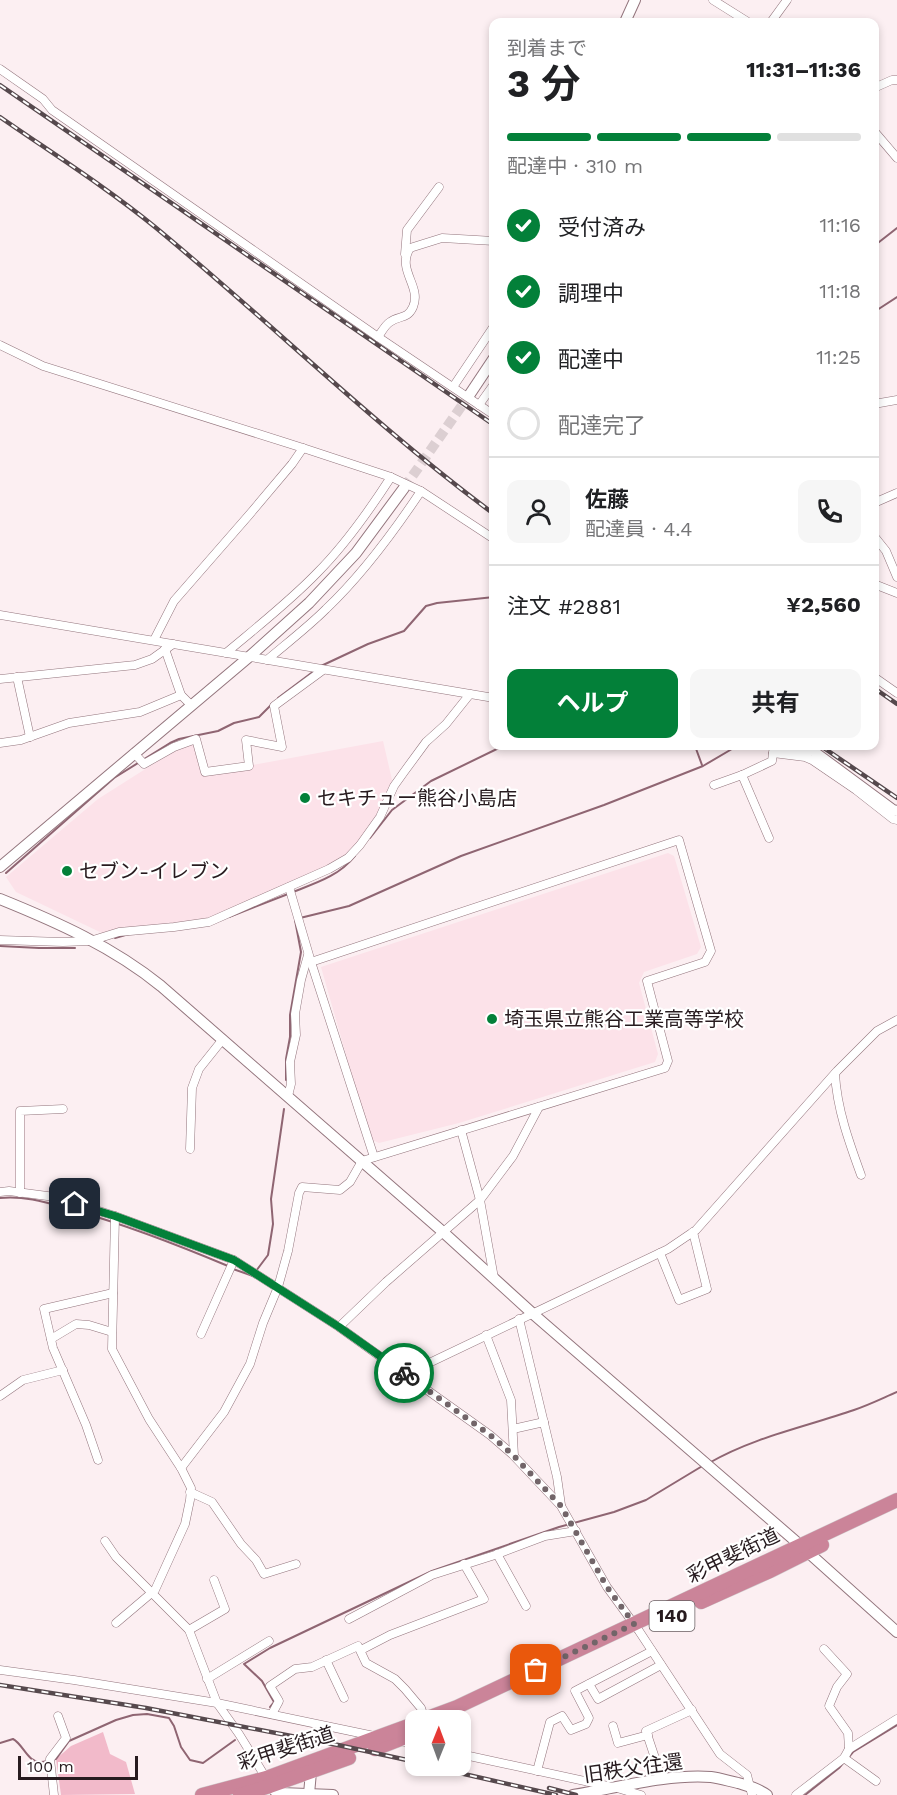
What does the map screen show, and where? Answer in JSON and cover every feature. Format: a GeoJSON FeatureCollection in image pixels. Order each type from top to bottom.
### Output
{"type":"FeatureCollection","features":[{"type":"Feature","properties":{"kind":"highway","name":"彩甲斐街道"},"geometry":{"type":"LineString","coordinates":[[450,1710],[770,1571],[804,1548],[897,1500]]}},
{"type":"Feature","properties":{"kind":"highway","name":"彩甲斐街道"},"geometry":{"type":"LineString","coordinates":[[804,1548],[897,1509]]}},
{"type":"Feature","properties":{"kind":"highway","name":"彩甲斐街道"},"geometry":{"type":"LineString","coordinates":[[468,1710],[637,1628]]}},
{"type":"Feature","properties":{"kind":"highway","name":"彩甲斐街道"},"geometry":{"type":"LineString","coordinates":[[240,1795],[405,1727]]}},
{"type":"Feature","properties":{"kind":"highway","name":"彩甲斐街道"},"geometry":{"type":"LineString","coordinates":[[202,1795],[311,1772],[405,1738]]}},
{"type":"Feature","properties":{"kind":"street"},"geometry":{"type":"LineString","coordinates":[[627,18],[635,0]]}},
{"type":"Feature","properties":{"kind":"street"},"geometry":{"type":"LineString","coordinates":[[712,0],[741,18]]}},
{"type":"Feature","properties":{"kind":"street"},"geometry":{"type":"LineString","coordinates":[[774,18],[788,0]]}},
{"type":"Feature","properties":{"kind":"street"},"geometry":{"type":"LineString","coordinates":[[0,69],[44,99],[52,110],[489,412]]}},
{"type":"Feature","properties":{"kind":"street"},"geometry":{"type":"LineString","coordinates":[[879,86],[897,80]]}},
{"type":"Feature","properties":{"kind":"street"},"geometry":{"type":"LineString","coordinates":[[879,137],[897,158]]}},
{"type":"Feature","properties":{"kind":"street"},"geometry":{"type":"LineString","coordinates":[[378,337],[389,322],[408,315],[414,305],[415,291],[407,270],[405,255],[407,230],[439,187]]}},
{"type":"Feature","properties":{"kind":"street"},"geometry":{"type":"LineString","coordinates":[[405,255],[410,248],[442,238],[489,241]]}},
{"type":"Feature","properties":{"kind":"street"},"geometry":{"type":"LineString","coordinates":[[453,387],[489,333]]}},
{"type":"Feature","properties":{"kind":"street"},"geometry":{"type":"LineString","coordinates":[[0,345],[42,366],[391,477],[421,491],[489,536]]}},
{"type":"Feature","properties":{"kind":"street"},"geometry":{"type":"LineString","coordinates":[[470,394],[489,366]]}},
{"type":"Feature","properties":{"kind":"street"},"geometry":{"type":"LineString","coordinates":[[479,405],[489,391]]}},
{"type":"Feature","properties":{"kind":"street"},"geometry":{"type":"LineString","coordinates":[[879,403],[897,400]]}},
{"type":"Feature","properties":{"kind":"street"},"geometry":{"type":"LineString","coordinates":[[154,640],[174,601],[292,464],[303,448]]}},
{"type":"Feature","properties":{"kind":"street"},"geometry":{"type":"LineString","coordinates":[[226,653],[319,572],[362,520],[391,477]]}},
{"type":"Feature","properties":{"kind":"street"},"geometry":{"type":"LineString","coordinates":[[0,867],[136,755],[332,581],[356,553],[404,488]]}},
{"type":"Feature","properties":{"kind":"street"},"geometry":{"type":"LineString","coordinates":[[267,660],[306,627],[345,589],[374,557],[421,491]]}},
{"type":"Feature","properties":{"kind":"street"},"geometry":{"type":"LineString","coordinates":[[879,501],[897,493]]}},
{"type":"Feature","properties":{"kind":"street"},"geometry":{"type":"LineString","coordinates":[[879,542],[886,551],[897,577]]}},
{"type":"Feature","properties":{"kind":"street"},"geometry":{"type":"LineString","coordinates":[[879,586],[897,593]]}},
{"type":"Feature","properties":{"kind":"street"},"geometry":{"type":"LineString","coordinates":[[0,615],[489,697]]}},
{"type":"Feature","properties":{"kind":"street"},"geometry":{"type":"LineString","coordinates":[[0,679],[135,665],[152,659],[173,644]]}},
{"type":"Feature","properties":{"kind":"street"},"geometry":{"type":"LineString","coordinates":[[165,649],[180,695],[191,705]]}},
{"type":"Feature","properties":{"kind":"street"},"geometry":{"type":"LineString","coordinates":[[136,755],[144,764],[174,747],[196,739],[205,772],[249,766],[246,740],[282,747],[274,706],[323,670]]}},
{"type":"Feature","properties":{"kind":"street"},"geometry":{"type":"LineString","coordinates":[[17,677],[30,737]]}},
{"type":"Feature","properties":{"kind":"street"},"geometry":{"type":"LineString","coordinates":[[879,680],[897,693]]}},
{"type":"Feature","properties":{"kind":"street"},"geometry":{"type":"LineString","coordinates":[[0,940],[63,942],[90,940],[118,932],[209,922],[339,863],[348,858],[360,845],[380,817],[394,786],[404,772],[426,742],[446,724],[470,694]]}},
{"type":"Feature","properties":{"kind":"street"},"geometry":{"type":"LineString","coordinates":[[0,743],[21,741],[69,723],[140,712],[180,695]]}},
{"type":"Feature","properties":{"kind":"street"},"geometry":{"type":"LineString","coordinates":[[714,784],[742,775],[772,761],[774,750]]}},
{"type":"Feature","properties":{"kind":"street"},"geometry":{"type":"LineString","coordinates":[[781,750],[812,760],[897,820]]}},
{"type":"Feature","properties":{"kind":"street"},"geometry":{"type":"LineString","coordinates":[[800,750],[813,751],[897,811]]}},
{"type":"Feature","properties":{"kind":"street"},"geometry":{"type":"LineString","coordinates":[[742,775],[769,838]]}},
{"type":"Feature","properties":{"kind":"street"},"geometry":{"type":"LineString","coordinates":[[181,1468],[224,1412],[246,1372],[278,1287],[302,1187],[340,1190],[350,1182],[362,1161],[665,1068],[668,1061],[647,981],[705,962],[711,951],[679,840],[311,962]]}},
{"type":"Feature","properties":{"kind":"street"},"geometry":{"type":"LineString","coordinates":[[289,887],[374,1157]]}},
{"type":"Feature","properties":{"kind":"street"},"geometry":{"type":"LineString","coordinates":[[0,899],[70,929],[141,969],[362,1161],[532,1313],[804,1548],[897,1632]]}},
{"type":"Feature","properties":{"kind":"street"},"geometry":{"type":"LineString","coordinates":[[288,1096],[291,1084],[290,1062],[296,1035],[295,1014],[308,953]]}},
{"type":"Feature","properties":{"kind":"street"},"geometry":{"type":"LineString","coordinates":[[406,1374],[660,1253],[693,1232],[835,1074],[877,1031],[897,1020]]}},
{"type":"Feature","properties":{"kind":"street"},"geometry":{"type":"LineString","coordinates":[[190,1149],[192,1088],[199,1069],[223,1039]]}},
{"type":"Feature","properties":{"kind":"street"},"geometry":{"type":"LineString","coordinates":[[835,1074],[836,1094],[861,1174]]}},
{"type":"Feature","properties":{"kind":"street"},"geometry":{"type":"LineString","coordinates":[[339,1327],[480,1200],[513,1156],[539,1107]]}},
{"type":"Feature","properties":{"kind":"street"},"geometry":{"type":"LineString","coordinates":[[20,1193],[20,1111],[63,1108]]}},
{"type":"Feature","properties":{"kind":"street"},"geometry":{"type":"LineString","coordinates":[[460,1131],[480,1200],[495,1280]]}},
{"type":"Feature","properties":{"kind":"street"},"geometry":{"type":"LineString","coordinates":[[0,1192],[55,1197],[233,1261],[260,1275],[339,1327],[490,1435],[514,1456],[561,1506],[607,1587],[637,1628],[720,1754],[747,1774],[752,1791]]}},
{"type":"Feature","properties":{"kind":"street"},"geometry":{"type":"LineString","coordinates":[[115,1217],[112,1349],[149,1419],[181,1468],[190,1488],[185,1524],[155,1590],[116,1623]]}},
{"type":"Feature","properties":{"kind":"street"},"geometry":{"type":"LineString","coordinates":[[660,1253],[679,1300],[707,1289],[693,1232]]}},
{"type":"Feature","properties":{"kind":"street"},"geometry":{"type":"LineString","coordinates":[[201,1334],[233,1261]]}},
{"type":"Feature","properties":{"kind":"street"},"geometry":{"type":"LineString","coordinates":[[98,1460],[86,1425],[53,1348],[44,1309],[113,1293]]}},
{"type":"Feature","properties":{"kind":"street"},"geometry":{"type":"LineString","coordinates":[[519,1319],[557,1477],[561,1506]]}},
{"type":"Feature","properties":{"kind":"street"},"geometry":{"type":"LineString","coordinates":[[51,1339],[76,1324],[89,1325],[112,1332]]}},
{"type":"Feature","properties":{"kind":"street"},"geometry":{"type":"LineString","coordinates":[[486,1335],[511,1400],[514,1456]]}},
{"type":"Feature","properties":{"kind":"street"},"geometry":{"type":"LineString","coordinates":[[0,1396],[23,1380],[63,1370]]}},
{"type":"Feature","properties":{"kind":"street"},"geometry":{"type":"LineString","coordinates":[[513,1429],[544,1422]]}},
{"type":"Feature","properties":{"kind":"street"},"geometry":{"type":"LineString","coordinates":[[190,1492],[212,1502],[264,1574],[297,1563]]}},
{"type":"Feature","properties":{"kind":"street"},"geometry":{"type":"LineString","coordinates":[[349,1619],[432,1575],[545,1536],[575,1530]]}},
{"type":"Feature","properties":{"kind":"street"},"geometry":{"type":"LineString","coordinates":[[105,1541],[116,1557],[189,1630],[217,1703],[240,1734],[275,1791],[333,1795]]}},
{"type":"Feature","properties":{"kind":"street"},"geometry":{"type":"LineString","coordinates":[[497,1554],[526,1606]]}},
{"type":"Feature","properties":{"kind":"street"},"geometry":{"type":"LineString","coordinates":[[361,1650],[390,1635],[484,1599],[464,1564]]}},
{"type":"Feature","properties":{"kind":"street"},"geometry":{"type":"LineString","coordinates":[[189,1630],[225,1609],[214,1580]]}},
{"type":"Feature","properties":{"kind":"street"},"geometry":{"type":"LineString","coordinates":[[207,1679],[269,1641]]}},
{"type":"Feature","properties":{"kind":"street"},"geometry":{"type":"LineString","coordinates":[[272,1714],[279,1701],[270,1686],[295,1669],[312,1667],[358,1646],[366,1663],[394,1679],[421,1710]]}},
{"type":"Feature","properties":{"kind":"street"},"geometry":{"type":"LineString","coordinates":[[824,1649],[847,1674],[837,1688],[829,1706],[848,1733],[849,1749]]}},
{"type":"Feature","properties":{"kind":"street"},"geometry":{"type":"LineString","coordinates":[[537,1771],[550,1722],[562,1716],[571,1730],[586,1724],[589,1718],[575,1691],[652,1651]]}},
{"type":"Feature","properties":{"kind":"street"},"geometry":{"type":"LineString","coordinates":[[326,1660],[344,1698]]}},
{"type":"Feature","properties":{"kind":"street"},"geometry":{"type":"LineString","coordinates":[[589,1684],[598,1699],[662,1665]]}},
{"type":"Feature","properties":{"kind":"street"},"geometry":{"type":"LineString","coordinates":[[0,1670],[217,1703],[405,1742]]}},
{"type":"Feature","properties":{"kind":"street"},"geometry":{"type":"LineString","coordinates":[[662,1779],[646,1731],[692,1710]]}},
{"type":"Feature","properties":{"kind":"street"},"geometry":{"type":"LineString","coordinates":[[54,1795],[50,1759],[53,1752],[66,1738],[58,1716]]}},
{"type":"Feature","properties":{"kind":"street"},"geometry":{"type":"LineString","coordinates":[[796,1795],[844,1758],[849,1749],[897,1719]]}},
{"type":"Feature","properties":{"kind":"street"},"geometry":{"type":"LineString","coordinates":[[613,1726],[618,1743],[648,1736]]}},
{"type":"Feature","properties":{"kind":"street"},"geometry":{"type":"LineString","coordinates":[[471,1756],[641,1795]]}},
{"type":"Feature","properties":{"kind":"street"},"geometry":{"type":"LineString","coordinates":[[844,1758],[876,1781]]}},
{"type":"Feature","properties":{"kind":"street"},"geometry":{"type":"LineString","coordinates":[[309,1794],[311,1772]]}},
{"type":"Feature","properties":{"kind":"street","name":"旧秩父往還"},"geometry":{"type":"LineString","coordinates":[[573,1795],[662,1779],[712,1777],[752,1791],[761,1790],[767,1795]]}},
{"type":"Feature","properties":{"kind":"shaded area"},"geometry":{"type":"Polygon","coordinates":[[[383,741],[393,784],[380,812],[348,856],[329,867],[210,919],[102,933],[16,892],[6,877],[98,799],[177,749],[196,744],[204,774],[383,741]]]}},
{"type":"Feature","properties":{"kind":"shaded area","name":"埼玉県立熊谷工業高等学校"},"geometry":{"type":"Polygon","coordinates":[[[668,853],[674,856],[701,947],[697,954],[644,972],[639,983],[658,1054],[655,1062],[459,1123],[379,1143],[370,1139],[321,967],[668,853]]]}},
{"type":"Feature","properties":{"kind":"shaded area"},"geometry":{"type":"Polygon","coordinates":[[[103,1732],[110,1754],[126,1762],[135,1794],[61,1795],[56,1759],[71,1746],[103,1732]]]}},
{"type":"Feature","properties":{"kind":"waterway"},"geometry":{"type":"LineString","coordinates":[[879,242],[897,228]]}},
{"type":"Feature","properties":{"kind":"waterway"},"geometry":{"type":"LineString","coordinates":[[879,309],[897,297]]}},
{"type":"Feature","properties":{"kind":"waterway"},"geometry":{"type":"LineString","coordinates":[[321,666],[368,644],[404,631],[426,606],[489,598]]}},
{"type":"Feature","properties":{"kind":"waterway"},"geometry":{"type":"LineString","coordinates":[[278,698],[314,671]]}},
{"type":"Feature","properties":{"kind":"waterway"},"geometry":{"type":"LineString","coordinates":[[6,873],[114,778],[170,743],[218,731],[234,723],[259,717],[272,704]]}},
{"type":"Feature","properties":{"kind":"waterway"},"geometry":{"type":"LineString","coordinates":[[370,838],[392,810],[431,781],[495,750]]}},
{"type":"Feature","properties":{"kind":"waterway"},"geometry":{"type":"LineString","coordinates":[[696,750],[702,765]]}},
{"type":"Feature","properties":{"kind":"waterway"},"geometry":{"type":"LineString","coordinates":[[300,918],[349,906],[461,856],[604,805],[703,766],[730,750]]}},
{"type":"Feature","properties":{"kind":"waterway"},"geometry":{"type":"LineString","coordinates":[[293,892],[334,874],[355,856]]}},
{"type":"Feature","properties":{"kind":"waterway"},"geometry":{"type":"LineString","coordinates":[[229,917],[288,894]]}},
{"type":"Feature","properties":{"kind":"waterway"},"geometry":{"type":"LineString","coordinates":[[286,1080],[290,1015],[301,952],[295,920]]}},
{"type":"Feature","properties":{"kind":"waterway"},"geometry":{"type":"LineString","coordinates":[[115,938],[129,934]]}},
{"type":"Feature","properties":{"kind":"waterway"},"geometry":{"type":"LineString","coordinates":[[0,946],[75,948]]}},
{"type":"Feature","properties":{"kind":"waterway"},"geometry":{"type":"LineString","coordinates":[[256,1271],[268,1255],[273,1224],[271,1199],[284,1109]]}},
{"type":"Feature","properties":{"kind":"waterway"},"geometry":{"type":"LineString","coordinates":[[0,1198],[29,1199],[77,1211],[153,1236],[228,1266]]}},
{"type":"Feature","properties":{"kind":"waterway"},"geometry":{"type":"LineString","coordinates":[[233,1269],[253,1276]]}},
{"type":"Feature","properties":{"kind":"waterway"},"geometry":{"type":"LineString","coordinates":[[709,1463],[762,1439],[854,1410],[897,1392]]}},
{"type":"Feature","properties":{"kind":"waterway"},"geometry":{"type":"LineString","coordinates":[[270,1707],[274,1702],[262,1681],[244,1664],[270,1648],[432,1571],[646,1500],[704,1465]]}},
{"type":"Feature","properties":{"kind":"waterway"},"geometry":{"type":"LineString","coordinates":[[0,1743],[13,1739],[33,1760],[45,1762],[56,1759],[69,1741],[116,1720],[147,1714],[169,1718],[181,1747],[190,1760],[203,1763],[235,1740]]}},
{"type":"Feature","properties":{"kind":"waterway"},"geometry":{"type":"LineString","coordinates":[[848,1758],[853,1752],[897,1725]]}},
{"type":"Feature","properties":{"kind":"waterway"},"geometry":{"type":"LineString","coordinates":[[805,1795],[844,1762]]}},
{"type":"Feature","properties":{"kind":"tunnel"},"geometry":{"type":"LineString","coordinates":[[404,488],[470,394]]}},
{"type":"Feature","properties":{"kind":"railway"},"geometry":{"type":"LineString","coordinates":[[0,85],[489,422]]}},
{"type":"Feature","properties":{"kind":"railway"},"geometry":{"type":"LineString","coordinates":[[0,117],[98,184],[155,227],[407,445],[489,510]]}},
{"type":"Feature","properties":{"kind":"railway"},"geometry":{"type":"LineString","coordinates":[[879,691],[897,704]]}},
{"type":"Feature","properties":{"kind":"railway"},"geometry":{"type":"LineString","coordinates":[[827,750],[897,798]]}},
{"type":"Feature","properties":{"kind":"railway"},"geometry":{"type":"LineString","coordinates":[[0,1685],[146,1708],[405,1760]]}},
{"type":"Feature","properties":{"kind":"railway"},"geometry":{"type":"LineString","coordinates":[[471,1776],[556,1795]]}},
{"type":"Feature","properties":{"kind":"railway"},"geometry":{"type":"LineString","coordinates":[[549,1788],[576,1795]]}},
{"type":"Feature","properties":{"kind":"way so far"},"geometry":{"type":"LineString","coordinates":[[404,1373],[490,1435],[512,1454],[561,1506],[607,1587],[634,1624],[536,1670]]}},
{"type":"Feature","properties":{"kind":"place","name":"セキチュー熊谷小島店"},"geometry":{"type":"Point","coordinates":[305,798]}},
{"type":"Feature","properties":{"kind":"place","name":"セブン-イレブン"},"geometry":{"type":"Point","coordinates":[67,871]}},
{"type":"Feature","properties":{"kind":"place","name":"埼玉県立熊谷工業高等学校"},"geometry":{"type":"Point","coordinates":[492,1019]}},
{"type":"Feature","properties":{"kind":"route"},"geometry":{"type":"LineString","coordinates":[[75,1204],[115,1216],[234,1260],[339,1327],[404,1373]]}}]}
